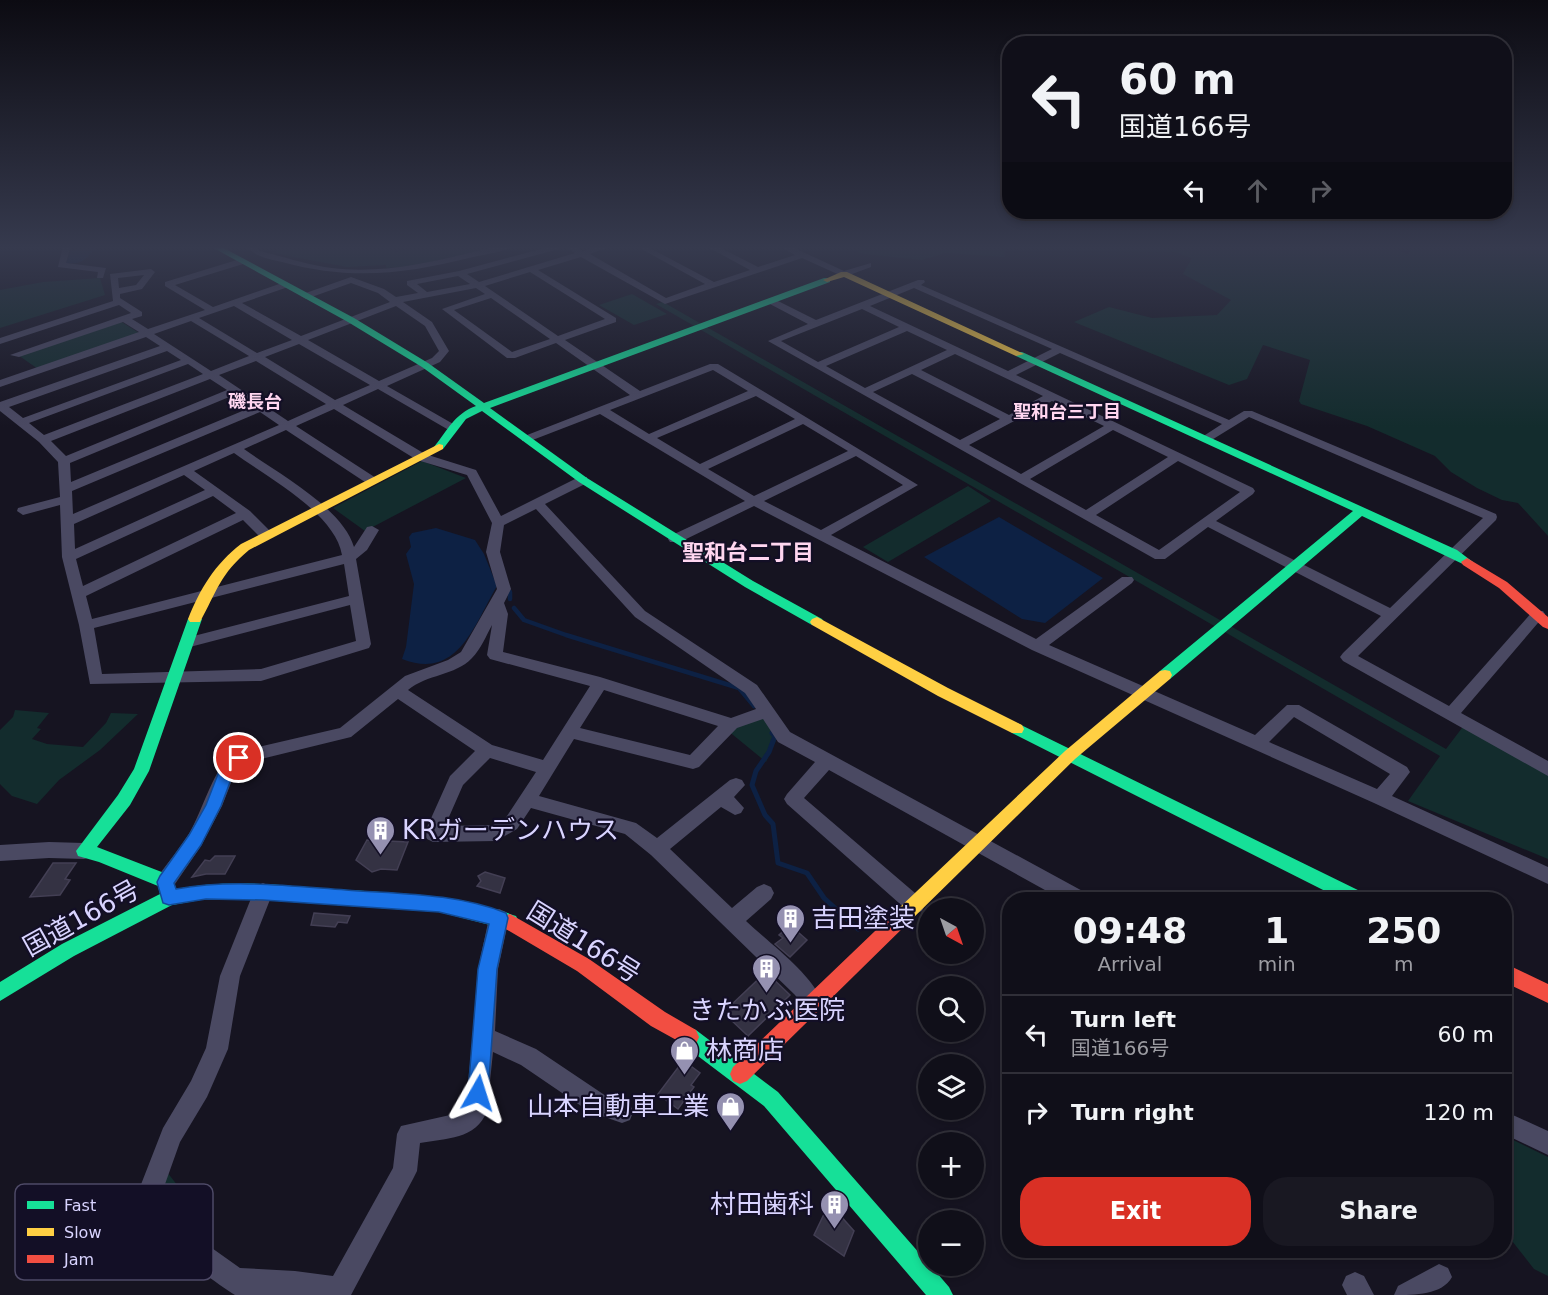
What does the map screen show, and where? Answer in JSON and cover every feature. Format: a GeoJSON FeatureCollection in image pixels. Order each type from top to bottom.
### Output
{"type":"FeatureCollection","features":[{"type":"Feature","properties":{"kind":"main road"},"geometry":{"type":"LineString","coordinates":[[326,306],[425,364],[583,480],[675,539],[846,639],[943,692],[1344,892]]}},
{"type":"Feature","properties":{"kind":"main road"},"geometry":{"type":"LineString","coordinates":[[167,890],[101,855],[84,851],[124,800],[141,771],[204,596],[214,576],[229,558],[266,535],[444,444],[451,427],[460,416],[756,306]]}},
{"type":"Feature","properties":{"kind":"main road"},"geometry":{"type":"LineString","coordinates":[[915,306],[1453,553],[1488,574],[1543,619]]}},
{"type":"Feature","properties":{"kind":"main road"},"geometry":{"type":"LineString","coordinates":[[740,1074],[1070,755],[1360,511]]}},
{"type":"Feature","properties":{"kind":"main road","name":"国道166号"},"geometry":{"type":"LineString","coordinates":[[0,992],[167,890],[263,892],[439,904],[499,918],[519,926],[584,965],[740,1074],[787,1115],[941,1295]]}},
{"type":"Feature","properties":{"kind":"main road"},"geometry":{"type":"LineString","coordinates":[[1512,976],[1548,994]]}},
{"type":"Feature","properties":{"kind":"street"},"geometry":{"type":"LineString","coordinates":[[36,372],[0,342],[93,306]]}},
{"type":"Feature","properties":{"kind":"street"},"geometry":{"type":"LineString","coordinates":[[15,355],[139,314],[130,306]]}},
{"type":"Feature","properties":{"kind":"street"},"geometry":{"type":"LineString","coordinates":[[206,306],[212,310]]}},
{"type":"Feature","properties":{"kind":"street"},"geometry":{"type":"LineString","coordinates":[[0,384],[222,306]]}},
{"type":"Feature","properties":{"kind":"street"},"geometry":{"type":"LineString","coordinates":[[242,306],[451,427]]}},
{"type":"Feature","properties":{"kind":"street"},"geometry":{"type":"LineString","coordinates":[[43,440],[384,306]]}},
{"type":"Feature","properties":{"kind":"street"},"geometry":{"type":"LineString","coordinates":[[69,521],[436,360],[444,351],[429,324],[405,306]]}},
{"type":"Feature","properties":{"kind":"street"},"geometry":{"type":"LineString","coordinates":[[455,306],[447,309],[511,356],[613,320],[591,306]]}},
{"type":"Feature","properties":{"kind":"street"},"geometry":{"type":"LineString","coordinates":[[509,306],[638,395]]}},
{"type":"Feature","properties":{"kind":"street"},"geometry":{"type":"LineString","coordinates":[[782,306],[816,324]]}},
{"type":"Feature","properties":{"kind":"street"},"geometry":{"type":"LineString","coordinates":[[861,306],[773,341],[1160,556],[1250,491],[863,306]]}},
{"type":"Feature","properties":{"kind":"street"},"geometry":{"type":"LineString","coordinates":[[968,306],[1230,424]]}},
{"type":"Feature","properties":{"kind":"street"},"geometry":{"type":"LineString","coordinates":[[167,890],[213,806],[229,766],[239,758],[252,754],[345,733],[416,677],[446,668],[465,657],[504,589],[493,552],[498,523],[472,473],[421,456],[191,317]]}},
{"type":"Feature","properties":{"kind":"street"},"geometry":{"type":"LineString","coordinates":[[124,318],[372,481]]}},
{"type":"Feature","properties":{"kind":"street"},"geometry":{"type":"LineString","coordinates":[[817,366],[908,327]]}},
{"type":"Feature","properties":{"kind":"street"},"geometry":{"type":"LineString","coordinates":[[1,406],[167,347]]}},
{"type":"Feature","properties":{"kind":"street"},"geometry":{"type":"LineString","coordinates":[[1009,375],[1060,349]]}},
{"type":"Feature","properties":{"kind":"street"},"geometry":{"type":"LineString","coordinates":[[864,392],[955,350]]}},
{"type":"Feature","properties":{"kind":"street"},"geometry":{"type":"LineString","coordinates":[[22,422],[187,360]]}},
{"type":"Feature","properties":{"kind":"street"},"geometry":{"type":"LineString","coordinates":[[526,439],[714,366],[912,485],[821,534]]}},
{"type":"Feature","properties":{"kind":"street"},"geometry":{"type":"LineString","coordinates":[[913,370],[1010,419]]}},
{"type":"Feature","properties":{"kind":"street"},"geometry":{"type":"LineString","coordinates":[[64,460],[234,391]]}},
{"type":"Feature","properties":{"kind":"street"},"geometry":{"type":"LineString","coordinates":[[648,438],[755,392]]}},
{"type":"Feature","properties":{"kind":"street"},"geometry":{"type":"LineString","coordinates":[[960,445],[1052,396]]}},
{"type":"Feature","properties":{"kind":"street"},"geometry":{"type":"LineString","coordinates":[[1,406],[64,460],[69,521],[69,557],[86,625],[95,680],[261,675],[364,644],[346,539],[318,509],[235,448]]}},
{"type":"Feature","properties":{"kind":"street"},"geometry":{"type":"LineString","coordinates":[[23,511],[260,408]]}},
{"type":"Feature","properties":{"kind":"street"},"geometry":{"type":"LineString","coordinates":[[601,410],[754,501],[1036,646],[1380,798],[1548,876]]}},
{"type":"Feature","properties":{"kind":"street"},"geometry":{"type":"LineString","coordinates":[[1206,440],[1248,413],[1491,517],[1348,657],[1548,769]]}},
{"type":"Feature","properties":{"kind":"street"},"geometry":{"type":"LineString","coordinates":[[700,468],[802,420]]}},
{"type":"Feature","properties":{"kind":"street"},"geometry":{"type":"LineString","coordinates":[[1021,478],[1113,425]]}},
{"type":"Feature","properties":{"kind":"street"},"geometry":{"type":"LineString","coordinates":[[675,539],[856,452]]}},
{"type":"Feature","properties":{"kind":"street"},"geometry":{"type":"LineString","coordinates":[[1087,515],[1178,456]]}},
{"type":"Feature","properties":{"kind":"street"},"geometry":{"type":"LineString","coordinates":[[184,470],[245,514],[266,535]]}},
{"type":"Feature","properties":{"kind":"street"},"geometry":{"type":"LineString","coordinates":[[498,523],[583,480]]}},
{"type":"Feature","properties":{"kind":"street"},"geometry":{"type":"LineString","coordinates":[[69,557],[214,491]]}},
{"type":"Feature","properties":{"kind":"street"},"geometry":{"type":"LineString","coordinates":[[537,503],[640,614],[751,689],[784,737],[1067,892]]}},
{"type":"Feature","properties":{"kind":"street"},"geometry":{"type":"LineString","coordinates":[[78,594],[245,514]]}},
{"type":"Feature","properties":{"kind":"street"},"geometry":{"type":"LineString","coordinates":[[1208,522],[1390,614]]}},
{"type":"Feature","properties":{"kind":"street"},"geometry":{"type":"LineString","coordinates":[[86,625],[349,558],[362,547],[372,530]]}},
{"type":"Feature","properties":{"kind":"street"},"geometry":{"type":"LineString","coordinates":[[1036,646],[1128,580]]}},
{"type":"Feature","properties":{"kind":"street"},"geometry":{"type":"LineString","coordinates":[[186,644],[356,598]]}},
{"type":"Feature","properties":{"kind":"street"},"geometry":{"type":"LineString","coordinates":[[496,604],[501,614],[495,655],[600,683],[731,724]]}},
{"type":"Feature","properties":{"kind":"street"},"geometry":{"type":"LineString","coordinates":[[1451,714],[1543,619]]}},
{"type":"Feature","properties":{"kind":"street"},"geometry":{"type":"LineString","coordinates":[[487,750],[456,781],[433,834],[496,833],[511,824],[600,683]]}},
{"type":"Feature","properties":{"kind":"street"},"geometry":{"type":"LineString","coordinates":[[397,692],[487,750],[546,768]]}},
{"type":"Feature","properties":{"kind":"street"},"geometry":{"type":"LineString","coordinates":[[1256,744],[1293,709],[1401,772],[1380,798]]}},
{"type":"Feature","properties":{"kind":"street"},"geometry":{"type":"LineString","coordinates":[[570,732],[693,762],[731,724],[768,711]]}},
{"type":"Feature","properties":{"kind":"street"},"geometry":{"type":"LineString","coordinates":[[826,761],[794,799],[915,905]]}},
{"type":"Feature","properties":{"kind":"street"},"geometry":{"type":"LineString","coordinates":[[657,849],[728,803],[736,785]]}},
{"type":"Feature","properties":{"kind":"street"},"geometry":{"type":"LineString","coordinates":[[527,800],[630,828],[657,849],[802,988],[813,1003]]}},
{"type":"Feature","properties":{"kind":"street"},"geometry":{"type":"LineString","coordinates":[[0,853],[59,849],[84,851]]}},
{"type":"Feature","properties":{"kind":"street"},"geometry":{"type":"LineString","coordinates":[[154,1184],[171,1136],[199,1089],[217,1049],[230,976],[263,892]]}},
{"type":"Feature","properties":{"kind":"street"},"geometry":{"type":"LineString","coordinates":[[731,921],[764,893]]}},
{"type":"Feature","properties":{"kind":"street"},"geometry":{"type":"LineString","coordinates":[[237,1281],[295,1284],[340,1290],[405,1170],[409,1134],[465,1123],[476,1111],[484,1039],[488,969],[499,918]]}},
{"type":"Feature","properties":{"kind":"street"},"geometry":{"type":"LineString","coordinates":[[484,1039],[511,1047],[597,1104],[622,1112]]}},
{"type":"Feature","properties":{"kind":"street"},"geometry":{"type":"LineString","coordinates":[[1512,1126],[1548,1143]]}},
{"type":"Feature","properties":{"kind":"street"},"geometry":{"type":"LineString","coordinates":[[213,1263],[248,1289],[262,1295]]}},
{"type":"Feature","properties":{"kind":"street"},"geometry":{"type":"LineString","coordinates":[[1407,1295],[1439,1277]]}},
{"type":"Feature","properties":{"kind":"green space"},"geometry":{"type":"Polygon","coordinates":[[[0,306],[69,306],[0,328],[0,306]]]}},
{"type":"Feature","properties":{"kind":"green space"},"geometry":{"type":"Polygon","coordinates":[[[602,306],[654,306],[667,314],[634,325],[602,306]]]}},
{"type":"Feature","properties":{"kind":"green space"},"geometry":{"type":"Polygon","coordinates":[[[660,306],[671,306],[1446,749],[1465,724],[1548,773],[1548,859],[1408,801],[1440,756],[660,306]]]}},
{"type":"Feature","properties":{"kind":"green space"},"geometry":{"type":"Polygon","coordinates":[[[1225,306],[1548,306],[1548,536],[1518,503],[1502,500],[1477,488],[1451,472],[1435,456],[1367,426],[1301,404],[1299,401],[1310,360],[1263,345],[1247,379],[1229,385],[1074,322],[1109,307],[1152,318],[1217,315],[1225,306]]]}},
{"type":"Feature","properties":{"kind":"green space"},"geometry":{"type":"Polygon","coordinates":[[[120,321],[139,333],[38,369],[18,355],[120,321]]]}},
{"type":"Feature","properties":{"kind":"green space"},"geometry":{"type":"Polygon","coordinates":[[[422,461],[466,478],[365,531],[333,508],[422,461]]]}},
{"type":"Feature","properties":{"kind":"green space"},"geometry":{"type":"Polygon","coordinates":[[[968,486],[991,501],[888,562],[863,547],[968,486]]]}},
{"type":"Feature","properties":{"kind":"green space"},"geometry":{"type":"Polygon","coordinates":[[[15,710],[49,713],[37,728],[41,729],[32,739],[47,744],[83,747],[106,723],[111,713],[138,714],[100,750],[59,780],[37,804],[12,796],[0,784],[0,730],[13,717],[15,710]]]}},
{"type":"Feature","properties":{"kind":"green space"},"geometry":{"type":"Polygon","coordinates":[[[764,715],[778,736],[766,762],[727,730],[764,715]]]}},
{"type":"Feature","properties":{"kind":"green space"},"geometry":{"type":"Polygon","coordinates":[[[1512,1139],[1548,1157],[1548,1276],[1534,1269],[1512,1241],[1512,1139]]]}},
{"type":"Feature","properties":{"kind":"green space"},"geometry":{"type":"Polygon","coordinates":[[[167,1172],[176,1184],[163,1184],[167,1172]]]}},
{"type":"Feature","properties":{"kind":"water"},"geometry":{"type":"Polygon","coordinates":[[[999,517],[1103,578],[1045,623],[1022,619],[924,557],[999,517]]]}},
{"type":"Feature","properties":{"kind":"water"},"geometry":{"type":"Polygon","coordinates":[[[436,528],[475,540],[484,554],[497,586],[472,632],[462,645],[451,656],[437,662],[421,664],[402,659],[406,647],[414,584],[406,554],[411,547],[409,537],[412,533],[436,528]]]}},
{"type":"Feature","properties":{"kind":"building","name":"KRガーデンハウス"},"geometry":{"type":"Polygon","coordinates":[[[367,840],[408,842],[397,870],[381,869],[372,872],[356,860],[367,840]]]}},
{"type":"Feature","properties":{"kind":"building"},"geometry":{"type":"Polygon","coordinates":[[[215,856],[235,856],[225,874],[192,877],[205,860],[210,861],[215,856]]]}},
{"type":"Feature","properties":{"kind":"building"},"geometry":{"type":"Polygon","coordinates":[[[53,863],[76,863],[65,879],[70,880],[60,895],[30,897],[53,863]]]}},
{"type":"Feature","properties":{"kind":"building"},"geometry":{"type":"Polygon","coordinates":[[[485,872],[505,878],[500,893],[477,886],[481,881],[478,876],[485,872]]]}},
{"type":"Feature","properties":{"kind":"building"},"geometry":{"type":"Polygon","coordinates":[[[314,913],[350,916],[347,923],[338,922],[335,927],[311,925],[314,913]]]}},
{"type":"Feature","properties":{"kind":"building","name":"吉田塗装"},"geometry":{"type":"Polygon","coordinates":[[[790,925],[807,940],[790,957],[775,944],[783,938],[779,935],[790,925]]]}},
{"type":"Feature","properties":{"kind":"building"},"geometry":{"type":"Polygon","coordinates":[[[766,972],[790,995],[748,1036],[730,1019],[730,1006],[766,972]]]}},
{"type":"Feature","properties":{"kind":"building","name":"林商店"},"geometry":{"type":"Polygon","coordinates":[[[680,1058],[700,1073],[691,1085],[694,1087],[678,1109],[658,1094],[680,1065],[676,1062],[680,1058]]]}},
{"type":"Feature","properties":{"kind":"building","name":"村田歯科"},"geometry":{"type":"Polygon","coordinates":[[[828,1206],[839,1214],[854,1231],[844,1256],[814,1235],[828,1206]]]}},
{"type":"Feature","properties":{"kind":"waterway"},"geometry":{"type":"LineString","coordinates":[[510,592],[510,599]]}},
{"type":"Feature","properties":{"kind":"waterway"},"geometry":{"type":"LineString","coordinates":[[514,608],[524,620],[566,635],[739,688],[754,706]]}},
{"type":"Feature","properties":{"kind":"waterway"},"geometry":{"type":"LineString","coordinates":[[772,733],[775,736],[769,752],[756,771],[752,785],[765,815],[773,824],[778,863],[807,873],[824,898],[858,929]]}},
{"type":"Feature","properties":{"kind":"traffic: fast"},"geometry":{"type":"LineString","coordinates":[[326,306],[425,365],[583,480],[749,584],[817,622]]}},
{"type":"Feature","properties":{"kind":"traffic: fast"},"geometry":{"type":"LineString","coordinates":[[439,447],[458,421],[467,413],[755,306]]}},
{"type":"Feature","properties":{"kind":"traffic: fast"},"geometry":{"type":"LineString","coordinates":[[1019,354],[1453,553],[1467,562]]}},
{"type":"Feature","properties":{"kind":"traffic: fast"},"geometry":{"type":"LineString","coordinates":[[1165,675],[1360,511]]}},
{"type":"Feature","properties":{"kind":"traffic: fast"},"geometry":{"type":"LineString","coordinates":[[169,898],[166,881],[101,855],[84,851],[124,800],[141,771],[195,619]]}},
{"type":"Feature","properties":{"kind":"traffic: fast"},"geometry":{"type":"LineString","coordinates":[[1017,729],[1344,892]]}},
{"type":"Feature","properties":{"kind":"traffic: fast"},"geometry":{"type":"LineString","coordinates":[[0,992],[68,950],[169,898],[206,891],[263,892],[439,904],[510,922]]}},
{"type":"Feature","properties":{"kind":"traffic: fast"},"geometry":{"type":"LineString","coordinates":[[689,1037],[771,1099],[941,1295]]}},
{"type":"Feature","properties":{"kind":"traffic: slow"},"geometry":{"type":"LineString","coordinates":[[915,306],[1019,354]]}},
{"type":"Feature","properties":{"kind":"traffic: slow"},"geometry":{"type":"LineString","coordinates":[[195,619],[214,579],[245,547],[439,447]]}},
{"type":"Feature","properties":{"kind":"traffic: slow"},"geometry":{"type":"LineString","coordinates":[[817,622],[943,692],[1017,729]]}},
{"type":"Feature","properties":{"kind":"traffic: slow"},"geometry":{"type":"LineString","coordinates":[[904,915],[1070,755],[1165,675]]}},
{"type":"Feature","properties":{"kind":"traffic: jam"},"geometry":{"type":"LineString","coordinates":[[1467,562],[1503,585],[1548,624]]}},
{"type":"Feature","properties":{"kind":"traffic: jam"},"geometry":{"type":"LineString","coordinates":[[740,1074],[904,915]]}},
{"type":"Feature","properties":{"kind":"traffic: jam"},"geometry":{"type":"LineString","coordinates":[[510,922],[583,965],[658,1019],[689,1037]]}},
{"type":"Feature","properties":{"kind":"traffic: jam"},"geometry":{"type":"LineString","coordinates":[[1512,976],[1548,994]]}},
{"type":"Feature","properties":{"kind":"place","name":"KRガーデンハウス"},"geometry":{"type":"Point","coordinates":[381,856]}},
{"type":"Feature","properties":{"kind":"place","name":"吉田塗装"},"geometry":{"type":"Point","coordinates":[790,944]}},
{"type":"Feature","properties":{"kind":"place","name":"きたかぶ医院"},"geometry":{"type":"Point","coordinates":[767,994]}},
{"type":"Feature","properties":{"kind":"place","name":"林商店"},"geometry":{"type":"Point","coordinates":[685,1076]}},
{"type":"Feature","properties":{"kind":"place","name":"山本自動車工業"},"geometry":{"type":"Point","coordinates":[730,1132]}},
{"type":"Feature","properties":{"kind":"place","name":"村田歯科"},"geometry":{"type":"Point","coordinates":[835,1230]}},
{"type":"Feature","properties":{"kind":"district","name":"磯長台"},"geometry":{"type":"Point","coordinates":[255,401]}},
{"type":"Feature","properties":{"kind":"district","name":"聖和台三丁目"},"geometry":{"type":"Point","coordinates":[1067,411]}},
{"type":"Feature","properties":{"kind":"district","name":"聖和台二丁目"},"geometry":{"type":"Point","coordinates":[748,552]}},
{"type":"Feature","properties":{"kind":"route"},"geometry":{"type":"LineString","coordinates":[[239,758],[229,766],[213,806],[195,840],[166,882],[169,898],[206,891],[263,892],[439,904],[499,918],[488,969],[478,1093]]}}]}
